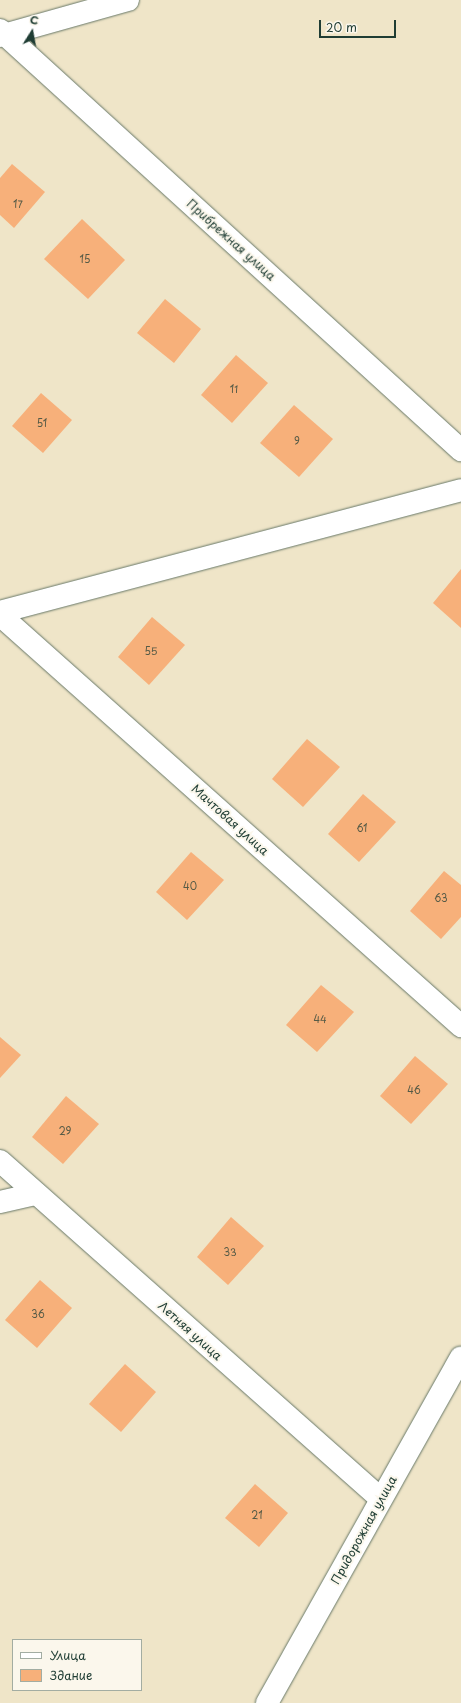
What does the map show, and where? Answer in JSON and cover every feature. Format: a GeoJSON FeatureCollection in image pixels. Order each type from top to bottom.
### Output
{"type":"FeatureCollection","features":[{"type":"Feature","properties":{"kind":"street"},"geometry":{"type":"LineString","coordinates":[[2,33],[128,0]]}},
{"type":"Feature","properties":{"kind":"street","name":"Прибрежная улица"},"geometry":{"type":"LineString","coordinates":[[2,33],[461,450]]}},
{"type":"Feature","properties":{"kind":"street"},"geometry":{"type":"LineString","coordinates":[[0,614],[461,490]]}},
{"type":"Feature","properties":{"kind":"street","name":"Мачтовая улица"},"geometry":{"type":"LineString","coordinates":[[0,614],[461,1026]]}},
{"type":"Feature","properties":{"kind":"street","name":"Летняя улица"},"geometry":{"type":"LineString","coordinates":[[0,1161],[381,1500]]}},
{"type":"Feature","properties":{"kind":"street"},"geometry":{"type":"LineString","coordinates":[[0,1202],[36,1194]]}},
{"type":"Feature","properties":{"kind":"street","name":"Придорожная улица"},"geometry":{"type":"LineString","coordinates":[[267,1703],[461,1358]]}},
{"type":"Feature","properties":{"kind":"building"},"geometry":{"type":"Polygon","coordinates":[[[12,164],[45,192],[14,228],[0,215],[0,178],[12,164]]]}},
{"type":"Feature","properties":{"kind":"building"},"geometry":{"type":"Polygon","coordinates":[[[82,219],[125,260],[88,299],[44,259],[82,219]]]}},
{"type":"Feature","properties":{"kind":"building"},"geometry":{"type":"Polygon","coordinates":[[[165,299],[201,329],[174,363],[137,333],[165,299]]]}},
{"type":"Feature","properties":{"kind":"building"},"geometry":{"type":"Polygon","coordinates":[[[236,355],[268,383],[232,423],[201,395],[236,355]]]}},
{"type":"Feature","properties":{"kind":"building"},"geometry":{"type":"Polygon","coordinates":[[[41,393],[72,420],[43,453],[12,426],[41,393]]]}},
{"type":"Feature","properties":{"kind":"building"},"geometry":{"type":"Polygon","coordinates":[[[294,405],[333,439],[299,477],[260,443],[294,405]]]}},
{"type":"Feature","properties":{"kind":"building"},"geometry":{"type":"Polygon","coordinates":[[[461,569],[461,628],[433,603],[461,569]]]}},
{"type":"Feature","properties":{"kind":"building"},"geometry":{"type":"Polygon","coordinates":[[[152,617],[185,645],[149,685],[118,657],[152,617]]]}},
{"type":"Feature","properties":{"kind":"building"},"geometry":{"type":"Polygon","coordinates":[[[307,739],[340,767],[303,807],[272,779],[307,739]]]}},
{"type":"Feature","properties":{"kind":"building"},"geometry":{"type":"Polygon","coordinates":[[[363,794],[396,822],[359,862],[328,834],[363,794]]]}},
{"type":"Feature","properties":{"kind":"building"},"geometry":{"type":"Polygon","coordinates":[[[191,852],[224,880],[187,920],[156,892],[191,852]]]}},
{"type":"Feature","properties":{"kind":"building"},"geometry":{"type":"Polygon","coordinates":[[[444,871],[461,885],[461,917],[441,939],[410,911],[444,871]]]}},
{"type":"Feature","properties":{"kind":"building"},"geometry":{"type":"Polygon","coordinates":[[[321,985],[354,1012],[317,1052],[286,1025],[321,985]]]}},
{"type":"Feature","properties":{"kind":"building"},"geometry":{"type":"Polygon","coordinates":[[[0,1037],[21,1055],[0,1078],[0,1037]]]}},
{"type":"Feature","properties":{"kind":"building"},"geometry":{"type":"Polygon","coordinates":[[[415,1056],[448,1084],[411,1124],[380,1096],[415,1056]]]}},
{"type":"Feature","properties":{"kind":"building"},"geometry":{"type":"Polygon","coordinates":[[[66,1096],[99,1124],[63,1164],[32,1137],[66,1096]]]}},
{"type":"Feature","properties":{"kind":"building"},"geometry":{"type":"Polygon","coordinates":[[[231,1217],[264,1246],[228,1285],[197,1257],[231,1217]]]}},
{"type":"Feature","properties":{"kind":"building"},"geometry":{"type":"Polygon","coordinates":[[[40,1280],[72,1308],[37,1348],[5,1320],[40,1280]]]}},
{"type":"Feature","properties":{"kind":"building"},"geometry":{"type":"Polygon","coordinates":[[[125,1364],[156,1392],[121,1432],[89,1404],[125,1364]]]}},
{"type":"Feature","properties":{"kind":"building"},"geometry":{"type":"Polygon","coordinates":[[[255,1484],[288,1513],[259,1547],[225,1518],[255,1484]]]}}]}
